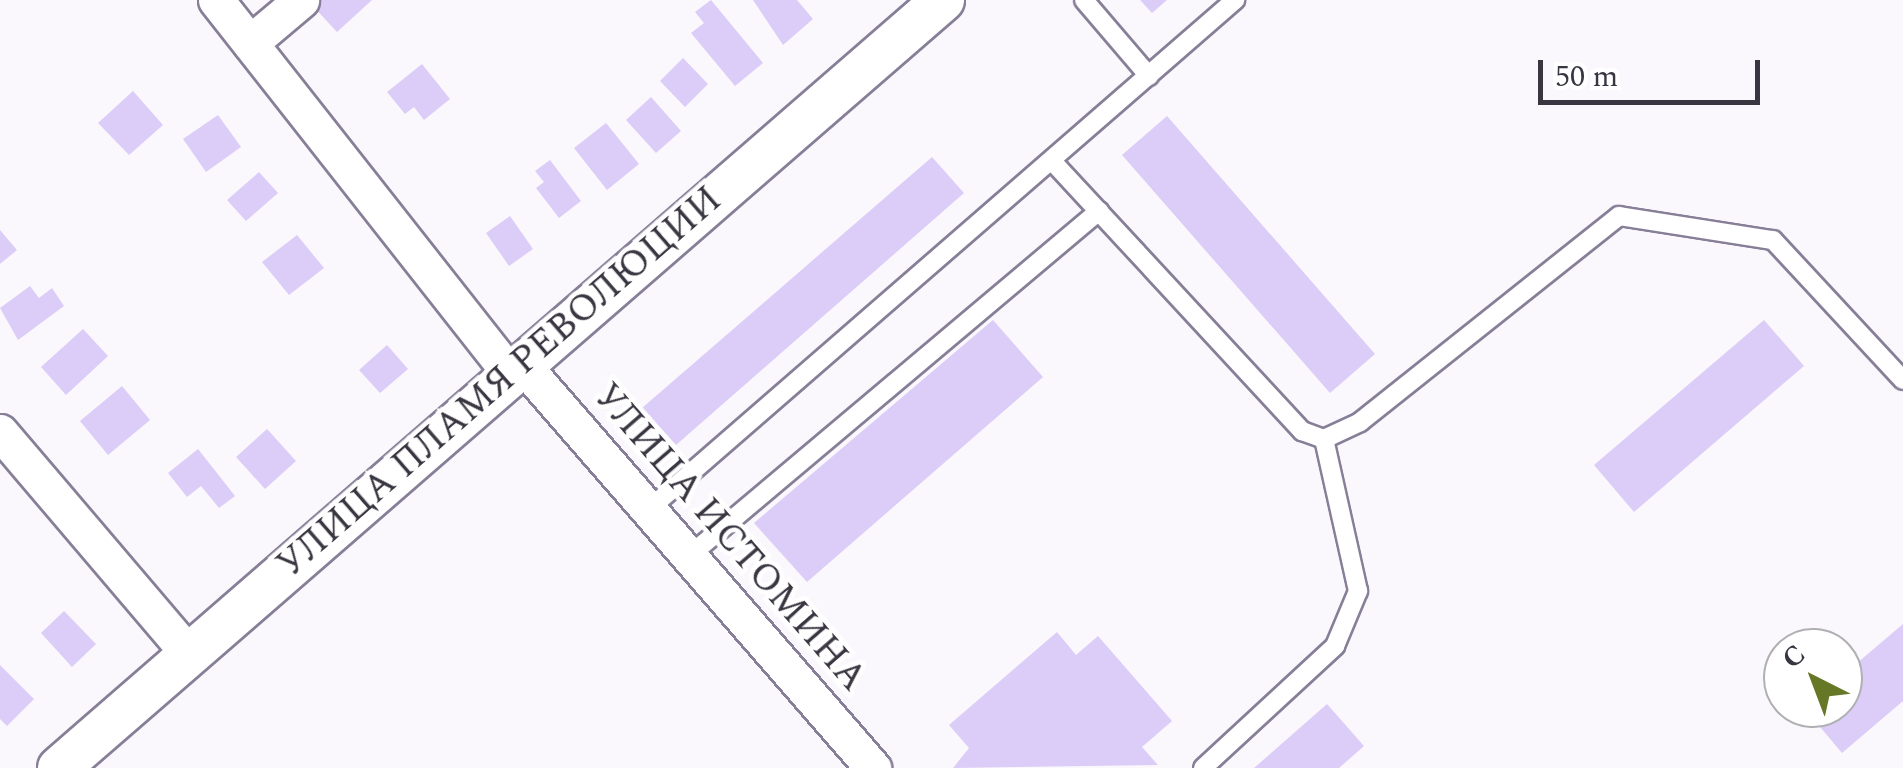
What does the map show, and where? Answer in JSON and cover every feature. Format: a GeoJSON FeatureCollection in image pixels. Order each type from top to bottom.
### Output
{"type":"FeatureCollection","features":[{"type":"Feature","properties":{"kind":"street","name":"УЛИЦА ИСТОМИНА"},"geometry":{"type":"LineString","coordinates":[[216,0],[515,368],[648,510],[873,768]]}},
{"type":"Feature","properties":{"kind":"street"},"geometry":{"type":"LineString","coordinates":[[250,43],[301,0]]}},
{"type":"Feature","properties":{"kind":"street","name":"УЛИЦА ПЛАМЯ РЕВОЛЮЦИИ"},"geometry":{"type":"LineString","coordinates":[[59,768],[943,0]]}},
{"type":"Feature","properties":{"kind":"street"},"geometry":{"type":"LineString","coordinates":[[0,432],[189,654]]}},
{"type":"Feature","properties":{"kind":"lane"},"geometry":{"type":"LineString","coordinates":[[1084,0],[1149,76]]}},
{"type":"Feature","properties":{"kind":"lane"},"geometry":{"type":"LineString","coordinates":[[648,510],[1235,0]]}},
{"type":"Feature","properties":{"kind":"lane"},"geometry":{"type":"LineString","coordinates":[[1053,162],[1302,431],[1324,439],[1360,422],[1619,216],[1773,240],[1901,371]]}},
{"type":"Feature","properties":{"kind":"lane"},"geometry":{"type":"LineString","coordinates":[[689,556],[1099,211]]}},
{"type":"Feature","properties":{"kind":"lane"},"geometry":{"type":"LineString","coordinates":[[1203,768],[1336,646],[1358,591],[1324,439]]}},
{"type":"Feature","properties":{"kind":"building"},"geometry":{"type":"Polygon","coordinates":[[[315,0],[372,0],[337,32],[311,4],[315,0]]]}},
{"type":"Feature","properties":{"kind":"building"},"geometry":{"type":"Polygon","coordinates":[[[711,0],[763,63],[735,86],[691,33],[704,23],[695,12],[711,0]]]}},
{"type":"Feature","properties":{"kind":"building"},"geometry":{"type":"Polygon","coordinates":[[[753,0],[797,0],[813,19],[783,45],[753,0]]]}},
{"type":"Feature","properties":{"kind":"building"},"geometry":{"type":"Polygon","coordinates":[[[1140,0],[1167,0],[1152,13],[1140,0]]]}},
{"type":"Feature","properties":{"kind":"building"},"geometry":{"type":"Polygon","coordinates":[[[683,58],[708,84],[685,107],[660,81],[683,58]]]}},
{"type":"Feature","properties":{"kind":"building"},"geometry":{"type":"Polygon","coordinates":[[[422,64],[450,99],[424,120],[414,107],[405,114],[387,92],[422,64]]]}},
{"type":"Feature","properties":{"kind":"building"},"geometry":{"type":"Polygon","coordinates":[[[133,91],[163,125],[129,155],[98,123],[133,91]]]}},
{"type":"Feature","properties":{"kind":"building"},"geometry":{"type":"Polygon","coordinates":[[[651,97],[681,131],[656,153],[626,120],[651,97]]]}},
{"type":"Feature","properties":{"kind":"building"},"geometry":{"type":"Polygon","coordinates":[[[218,115],[241,147],[206,172],[183,139],[218,115]]]}},
{"type":"Feature","properties":{"kind":"building"},"geometry":{"type":"Polygon","coordinates":[[[1167,116],[1375,354],[1330,393],[1122,155],[1167,116]]]}},
{"type":"Feature","properties":{"kind":"building"},"geometry":{"type":"Polygon","coordinates":[[[606,123],[639,164],[607,190],[574,148],[606,123]]]}},
{"type":"Feature","properties":{"kind":"building"},"geometry":{"type":"Polygon","coordinates":[[[932,157],[964,193],[676,445],[642,408],[932,157]]]}},
{"type":"Feature","properties":{"kind":"building"},"geometry":{"type":"Polygon","coordinates":[[[550,160],[581,201],[559,218],[536,188],[544,182],[535,171],[550,160]]]}},
{"type":"Feature","properties":{"kind":"building"},"geometry":{"type":"Polygon","coordinates":[[[259,172],[278,193],[246,221],[227,200],[259,172]]]}},
{"type":"Feature","properties":{"kind":"building"},"geometry":{"type":"Polygon","coordinates":[[[510,216],[533,249],[509,266],[486,233],[510,216]]]}},
{"type":"Feature","properties":{"kind":"building"},"geometry":{"type":"Polygon","coordinates":[[[0,230],[17,250],[0,264],[0,230]]]}},
{"type":"Feature","properties":{"kind":"building"},"geometry":{"type":"Polygon","coordinates":[[[297,235],[324,268],[289,295],[262,262],[297,235]]]}},
{"type":"Feature","properties":{"kind":"building"},"geometry":{"type":"Polygon","coordinates":[[[30,286],[39,298],[52,288],[64,306],[18,340],[0,308],[30,286]]]}},
{"type":"Feature","properties":{"kind":"building"},"geometry":{"type":"Polygon","coordinates":[[[993,320],[1043,377],[807,582],[754,523],[993,320]]]}},
{"type":"Feature","properties":{"kind":"building"},"geometry":{"type":"Polygon","coordinates":[[[1764,320],[1804,366],[1634,512],[1594,465],[1764,320]]]}},
{"type":"Feature","properties":{"kind":"building"},"geometry":{"type":"Polygon","coordinates":[[[83,329],[108,356],[66,395],[41,367],[83,329]]]}},
{"type":"Feature","properties":{"kind":"building"},"geometry":{"type":"Polygon","coordinates":[[[387,345],[408,369],[380,393],[359,370],[387,345]]]}},
{"type":"Feature","properties":{"kind":"building"},"geometry":{"type":"Polygon","coordinates":[[[122,386],[150,420],[108,455],[80,421],[122,386]]]}},
{"type":"Feature","properties":{"kind":"building"},"geometry":{"type":"Polygon","coordinates":[[[267,429],[296,461],[265,489],[236,457],[267,429]]]}},
{"type":"Feature","properties":{"kind":"building"},"geometry":{"type":"Polygon","coordinates":[[[198,449],[235,496],[219,508],[201,486],[187,497],[168,473],[198,449]]]}},
{"type":"Feature","properties":{"kind":"building"},"geometry":{"type":"Polygon","coordinates":[[[64,611],[96,644],[72,667],[41,633],[64,611]]]}},
{"type":"Feature","properties":{"kind":"building"},"geometry":{"type":"Polygon","coordinates":[[[1903,624],[1903,701],[1842,753],[1821,728],[1863,728],[1863,658],[1903,624]]]}},
{"type":"Feature","properties":{"kind":"building"},"geometry":{"type":"Polygon","coordinates":[[[1057,632],[1076,655],[1098,636],[1172,721],[1142,747],[1158,765],[953,768],[969,748],[949,725],[1057,632]]]}},
{"type":"Feature","properties":{"kind":"building"},"geometry":{"type":"Polygon","coordinates":[[[0,665],[34,699],[7,726],[0,719],[0,665]]]}},
{"type":"Feature","properties":{"kind":"building"},"geometry":{"type":"Polygon","coordinates":[[[1327,704],[1364,746],[1339,768],[1254,768],[1327,704]]]}}]}
